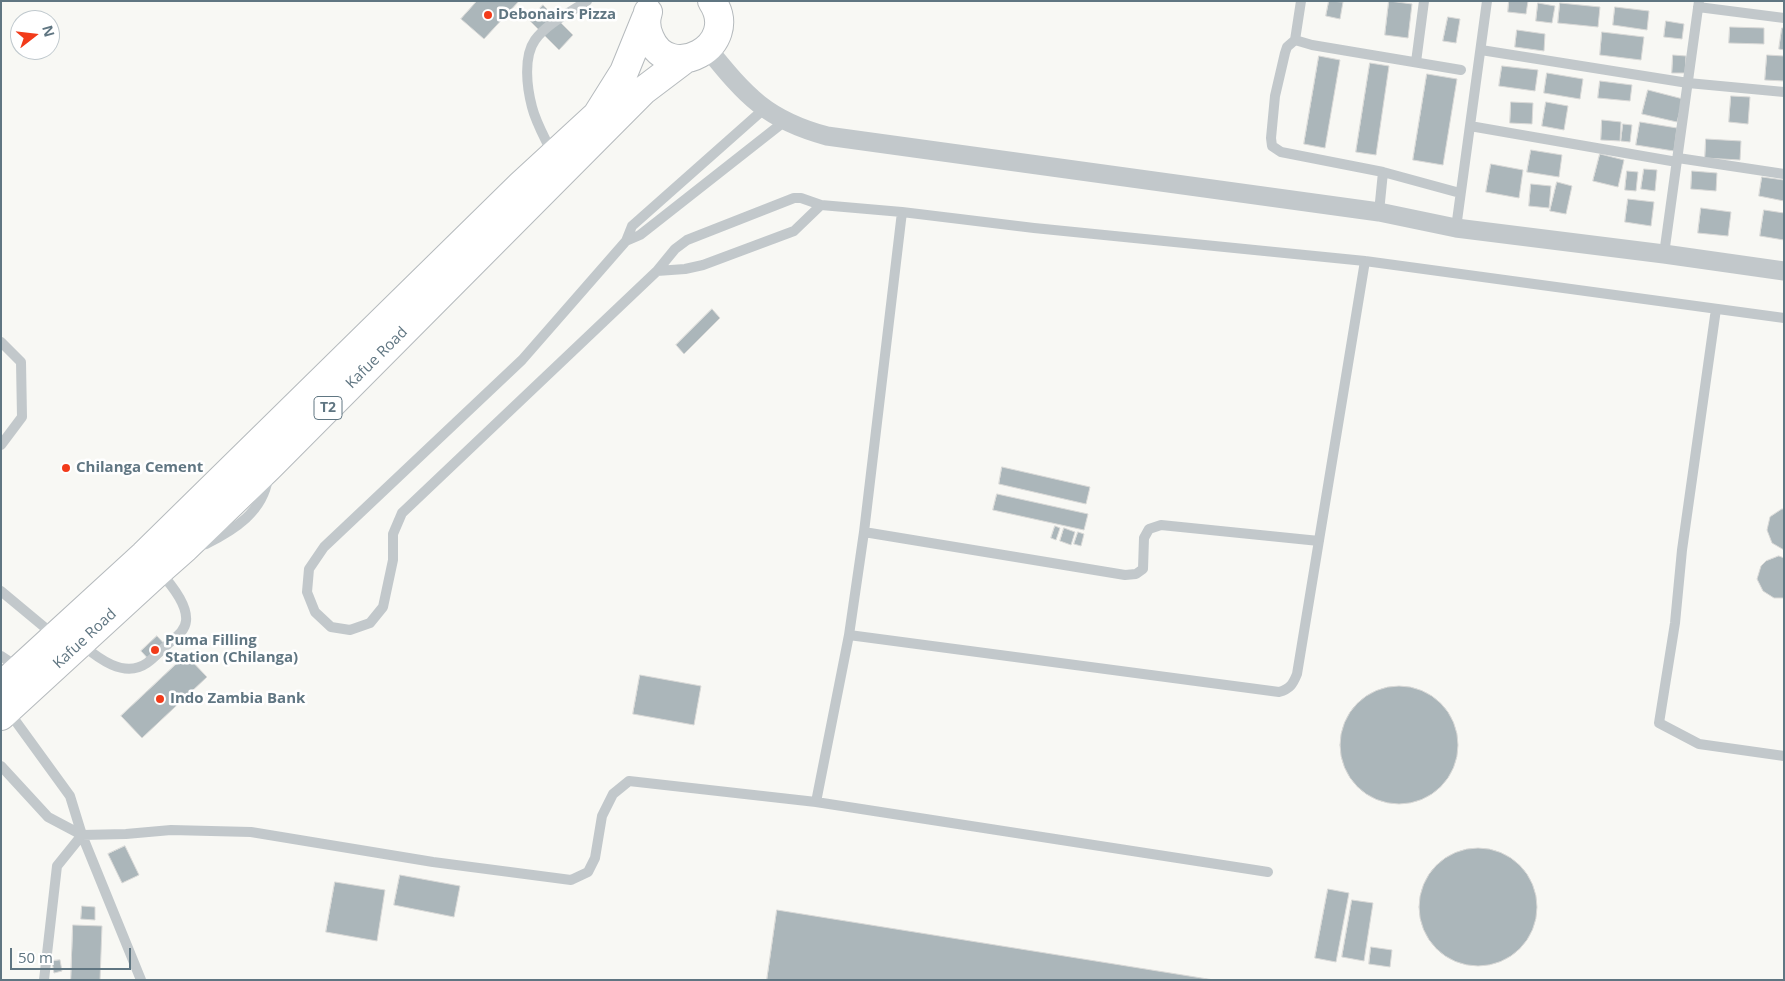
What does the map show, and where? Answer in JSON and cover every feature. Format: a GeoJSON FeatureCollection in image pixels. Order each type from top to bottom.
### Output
{"type":"FeatureCollection","features":[{"type":"Feature","properties":{"kind":"highway","name":"Kafue Road"},"geometry":{"type":"LineString","coordinates":[[151,563],[185,548],[269,467],[644,90],[706,34],[731,1]]}},
{"type":"Feature","properties":{"kind":"highway","name":"Kafue Road"},"geometry":{"type":"LineString","coordinates":[[13,687],[151,563],[553,154],[597,115],[624,72],[649,9]]}},
{"type":"Feature","properties":{"kind":"highway"},"geometry":{"type":"LineString","coordinates":[[649,9],[647,30],[652,42],[660,52],[672,58],[706,34]]}},
{"type":"Feature","properties":{"kind":"street"},"geometry":{"type":"LineString","coordinates":[[706,34],[738,86],[764,110],[806,131],[827,136],[1378,212],[1456,228],[1784,271]]}},
{"type":"Feature","properties":{"kind":"lane"},"geometry":{"type":"LineString","coordinates":[[553,154],[532,107],[528,84],[528,59],[535,40],[547,28],[588,1]]}},
{"type":"Feature","properties":{"kind":"lane"},"geometry":{"type":"LineString","coordinates":[[1301,1],[1295,40],[1287,47],[1284,53],[1275,96],[1272,146],[1280,152],[1314,157],[1383,172],[1460,194]]}},
{"type":"Feature","properties":{"kind":"lane"},"geometry":{"type":"LineString","coordinates":[[1416,62],[1424,1]]}},
{"type":"Feature","properties":{"kind":"lane"},"geometry":{"type":"LineString","coordinates":[[1456,228],[1487,1]]}},
{"type":"Feature","properties":{"kind":"lane"},"geometry":{"type":"LineString","coordinates":[[1664,254],[1699,4],[1784,18]]}},
{"type":"Feature","properties":{"kind":"lane"},"geometry":{"type":"LineString","coordinates":[[1295,40],[1312,45],[1461,70]]}},
{"type":"Feature","properties":{"kind":"lane"},"geometry":{"type":"LineString","coordinates":[[1481,50],[1688,83],[1784,92]]}},
{"type":"Feature","properties":{"kind":"lane"},"geometry":{"type":"LineString","coordinates":[[764,110],[632,226],[626,241],[522,360],[324,547],[309,569],[307,592],[315,612],[331,627],[350,630],[370,623],[383,608],[393,560],[393,534],[402,513],[657,271],[675,249],[687,240],[794,198],[801,198],[821,205],[1365,261],[1784,318]]}},
{"type":"Feature","properties":{"kind":"lane"},"geometry":{"type":"LineString","coordinates":[[626,241],[640,235],[785,122]]}},
{"type":"Feature","properties":{"kind":"lane"},"geometry":{"type":"LineString","coordinates":[[1470,126],[1677,160],[1784,174]]}},
{"type":"Feature","properties":{"kind":"lane"},"geometry":{"type":"LineString","coordinates":[[1378,212],[1383,172]]}},
{"type":"Feature","properties":{"kind":"lane"},"geometry":{"type":"LineString","coordinates":[[657,271],[686,269],[704,265],[794,231],[821,205]]}},
{"type":"Feature","properties":{"kind":"lane"},"geometry":{"type":"LineString","coordinates":[[816,802],[849,635],[864,532],[902,212]]}},
{"type":"Feature","properties":{"kind":"lane"},"geometry":{"type":"LineString","coordinates":[[849,635],[1279,692],[1288,690],[1294,684],[1297,674],[1365,261]]}},
{"type":"Feature","properties":{"kind":"lane"},"geometry":{"type":"LineString","coordinates":[[1716,309],[1659,723],[1699,744],[1784,756]]}},
{"type":"Feature","properties":{"kind":"lane"},"geometry":{"type":"LineString","coordinates":[[1,342],[21,362],[22,417],[1,444]]}},
{"type":"Feature","properties":{"kind":"lane"},"geometry":{"type":"LineString","coordinates":[[864,532],[1125,575],[1136,574],[1143,569],[1144,538],[1149,529],[1161,525],[1319,540]]}},
{"type":"Feature","properties":{"kind":"lane"},"geometry":{"type":"LineString","coordinates":[[1,591],[69,636],[101,660],[126,669],[137,668],[146,664],[183,630],[186,621],[185,612],[175,589],[151,563]]}},
{"type":"Feature","properties":{"kind":"lane"},"geometry":{"type":"LineString","coordinates":[[13,687],[70,796],[82,835],[141,980]]}},
{"type":"Feature","properties":{"kind":"lane"},"geometry":{"type":"LineString","coordinates":[[1,766],[48,817],[82,835],[171,830],[252,832],[433,862],[571,880],[588,872],[595,858],[602,816],[613,794],[629,781],[816,802],[1268,872]]}},
{"type":"Feature","properties":{"kind":"lane"},"geometry":{"type":"LineString","coordinates":[[44,980],[57,866],[82,835]]}},
{"type":"Feature","properties":{"kind":"building"},"geometry":{"type":"Polygon","coordinates":[[[477,1],[519,1],[484,39],[461,19],[477,1]]]}},
{"type":"Feature","properties":{"kind":"building"},"geometry":{"type":"Polygon","coordinates":[[[1329,1],[1343,2],[1340,19],[1326,16],[1329,1]]]}},
{"type":"Feature","properties":{"kind":"building"},"geometry":{"type":"Polygon","coordinates":[[[1389,1],[1412,4],[1408,38],[1385,35],[1389,1]]]}},
{"type":"Feature","properties":{"kind":"building"},"geometry":{"type":"Polygon","coordinates":[[[1509,1],[1528,1],[1526,14],[1508,12],[1509,1]]]}},
{"type":"Feature","properties":{"kind":"building"},"geometry":{"type":"Polygon","coordinates":[[[1538,3],[1555,6],[1552,23],[1536,21],[1538,3]]]}},
{"type":"Feature","properties":{"kind":"building"},"geometry":{"type":"Polygon","coordinates":[[[1560,3],[1600,7],[1598,27],[1558,23],[1560,3]]]}},
{"type":"Feature","properties":{"kind":"building"},"geometry":{"type":"Polygon","coordinates":[[[543,5],[573,35],[559,50],[529,20],[543,5]]]}},
{"type":"Feature","properties":{"kind":"building"},"geometry":{"type":"Polygon","coordinates":[[[1615,7],[1649,11],[1647,30],[1613,25],[1615,7]]]}},
{"type":"Feature","properties":{"kind":"building"},"geometry":{"type":"Polygon","coordinates":[[[1448,17],[1460,19],[1456,43],[1443,41],[1448,17]]]}},
{"type":"Feature","properties":{"kind":"building"},"geometry":{"type":"Polygon","coordinates":[[[1666,21],[1684,24],[1682,39],[1664,37],[1666,21]]]}},
{"type":"Feature","properties":{"kind":"building"},"geometry":{"type":"Polygon","coordinates":[[[1730,27],[1764,28],[1764,44],[1729,43],[1730,27]]]}},
{"type":"Feature","properties":{"kind":"building"},"geometry":{"type":"Polygon","coordinates":[[[1782,28],[1784,28],[1784,50],[1779,49],[1782,28]]]}},
{"type":"Feature","properties":{"kind":"building"},"geometry":{"type":"Polygon","coordinates":[[[1517,30],[1545,34],[1544,51],[1515,47],[1517,30]]]}},
{"type":"Feature","properties":{"kind":"building"},"geometry":{"type":"Polygon","coordinates":[[[1602,32],[1644,37],[1641,60],[1600,55],[1602,32]]]}},
{"type":"Feature","properties":{"kind":"building"},"geometry":{"type":"Polygon","coordinates":[[[1673,55],[1686,56],[1685,73],[1672,73],[1673,55]]]}},
{"type":"Feature","properties":{"kind":"building"},"geometry":{"type":"Polygon","coordinates":[[[1767,55],[1784,56],[1784,81],[1765,80],[1767,55]]]}},
{"type":"Feature","properties":{"kind":"building"},"geometry":{"type":"Polygon","coordinates":[[[1319,56],[1340,60],[1325,148],[1304,144],[1319,56]]]}},
{"type":"Feature","properties":{"kind":"building"},"geometry":{"type":"Polygon","coordinates":[[[1370,63],[1389,66],[1376,155],[1356,152],[1370,63]]]}},
{"type":"Feature","properties":{"kind":"building"},"geometry":{"type":"Polygon","coordinates":[[[1502,66],[1538,70],[1535,91],[1499,86],[1502,66]]]}},
{"type":"Feature","properties":{"kind":"building"},"geometry":{"type":"Polygon","coordinates":[[[1547,73],[1583,79],[1580,99],[1544,93],[1547,73]]]}},
{"type":"Feature","properties":{"kind":"building"},"geometry":{"type":"Polygon","coordinates":[[[1427,74],[1457,79],[1443,165],[1413,160],[1427,74]]]}},
{"type":"Feature","properties":{"kind":"building"},"geometry":{"type":"Polygon","coordinates":[[[1600,81],[1632,85],[1630,101],[1598,98],[1600,81]]]}},
{"type":"Feature","properties":{"kind":"building"},"geometry":{"type":"Polygon","coordinates":[[[1648,90],[1683,99],[1677,122],[1642,114],[1648,90]]]}},
{"type":"Feature","properties":{"kind":"building"},"geometry":{"type":"Polygon","coordinates":[[[1731,96],[1750,97],[1748,124],[1729,122],[1731,96]]]}},
{"type":"Feature","properties":{"kind":"building"},"geometry":{"type":"Polygon","coordinates":[[[1511,102],[1533,103],[1532,124],[1510,123],[1511,102]]]}},
{"type":"Feature","properties":{"kind":"building"},"geometry":{"type":"Polygon","coordinates":[[[1546,102],[1568,106],[1564,130],[1542,126],[1546,102]]]}},
{"type":"Feature","properties":{"kind":"building"},"geometry":{"type":"Polygon","coordinates":[[[1602,120],[1621,122],[1620,141],[1601,140],[1602,120]]]}},
{"type":"Feature","properties":{"kind":"building"},"geometry":{"type":"Polygon","coordinates":[[[1640,122],[1677,128],[1674,151],[1636,145],[1640,122]]]}},
{"type":"Feature","properties":{"kind":"building"},"geometry":{"type":"Polygon","coordinates":[[[1623,124],[1632,125],[1630,142],[1621,141],[1623,124]]]}},
{"type":"Feature","properties":{"kind":"building"},"geometry":{"type":"Polygon","coordinates":[[[1706,139],[1741,141],[1740,160],[1705,158],[1706,139]]]}},
{"type":"Feature","properties":{"kind":"building"},"geometry":{"type":"Polygon","coordinates":[[[1531,150],[1562,155],[1559,177],[1527,172],[1531,150]]]}},
{"type":"Feature","properties":{"kind":"building"},"geometry":{"type":"Polygon","coordinates":[[[1600,154],[1624,160],[1618,187],[1593,181],[1600,154]]]}},
{"type":"Feature","properties":{"kind":"building"},"geometry":{"type":"Polygon","coordinates":[[[1491,164],[1523,170],[1519,198],[1486,192],[1491,164]]]}},
{"type":"Feature","properties":{"kind":"building"},"geometry":{"type":"Polygon","coordinates":[[[1644,169],[1657,170],[1655,191],[1641,189],[1644,169]]]}},
{"type":"Feature","properties":{"kind":"building"},"geometry":{"type":"Polygon","coordinates":[[[1627,171],[1638,172],[1636,191],[1625,190],[1627,171]]]}},
{"type":"Feature","properties":{"kind":"building"},"geometry":{"type":"Polygon","coordinates":[[[1692,171],[1717,173],[1716,191],[1691,189],[1692,171]]]}},
{"type":"Feature","properties":{"kind":"building"},"geometry":{"type":"Polygon","coordinates":[[[1762,177],[1784,180],[1784,201],[1759,196],[1762,177]]]}},
{"type":"Feature","properties":{"kind":"building"},"geometry":{"type":"Polygon","coordinates":[[[1557,182],[1572,186],[1566,214],[1550,211],[1557,182]]]}},
{"type":"Feature","properties":{"kind":"building"},"geometry":{"type":"Polygon","coordinates":[[[1531,184],[1551,186],[1549,208],[1529,206],[1531,184]]]}},
{"type":"Feature","properties":{"kind":"building"},"geometry":{"type":"Polygon","coordinates":[[[1628,199],[1654,202],[1651,226],[1625,222],[1628,199]]]}},
{"type":"Feature","properties":{"kind":"building"},"geometry":{"type":"Polygon","coordinates":[[[1701,208],[1731,212],[1728,236],[1698,233],[1701,208]]]}},
{"type":"Feature","properties":{"kind":"building"},"geometry":{"type":"Polygon","coordinates":[[[1764,210],[1784,213],[1784,240],[1760,236],[1764,210]]]}},
{"type":"Feature","properties":{"kind":"building"},"geometry":{"type":"Polygon","coordinates":[[[712,309],[720,318],[684,354],[676,345],[712,309]]]}},
{"type":"Feature","properties":{"kind":"building"},"geometry":{"type":"Polygon","coordinates":[[[1002,467],[1090,487],[1086,504],[999,484],[1002,467]]]}},
{"type":"Feature","properties":{"kind":"building"},"geometry":{"type":"Polygon","coordinates":[[[997,494],[1088,514],[1084,530],[993,510],[997,494]]]}},
{"type":"Feature","properties":{"kind":"building"},"geometry":{"type":"Polygon","coordinates":[[[1784,509],[1784,550],[1772,543],[1767,530],[1770,517],[1784,509]]]}},
{"type":"Feature","properties":{"kind":"building"},"geometry":{"type":"Polygon","coordinates":[[[1055,526],[1060,528],[1056,540],[1051,538],[1055,526]]]}},
{"type":"Feature","properties":{"kind":"building"},"geometry":{"type":"Polygon","coordinates":[[[1064,528],[1075,532],[1071,545],[1060,541],[1064,528]]]}},
{"type":"Feature","properties":{"kind":"building"},"geometry":{"type":"Polygon","coordinates":[[[1078,532],[1084,534],[1081,546],[1074,544],[1078,532]]]}},
{"type":"Feature","properties":{"kind":"building"},"geometry":{"type":"Polygon","coordinates":[[[1779,556],[1784,558],[1784,598],[1774,598],[1763,591],[1757,579],[1761,566],[1766,561],[1779,556]]]}},
{"type":"Feature","properties":{"kind":"building","name":"Puma Filling Station (Chilanga)"},"geometry":{"type":"Polygon","coordinates":[[[157,636],[169,649],[153,664],[141,651],[157,636]]]}},
{"type":"Feature","properties":{"kind":"building"},"geometry":{"type":"Polygon","coordinates":[[[186,655],[207,677],[142,738],[121,716],[186,655]]]}},
{"type":"Feature","properties":{"kind":"building"},"geometry":{"type":"Polygon","coordinates":[[[640,675],[701,686],[694,725],[633,714],[640,675]]]}},
{"type":"Feature","properties":{"kind":"building"},"geometry":{"type":"Polygon","coordinates":[[[1399,686],[1422,690],[1441,703],[1454,722],[1458,745],[1454,768],[1441,787],[1422,800],[1399,804],[1376,800],[1357,787],[1344,768],[1340,745],[1344,722],[1357,703],[1376,690],[1399,686]]]}},
{"type":"Feature","properties":{"kind":"building"},"geometry":{"type":"Polygon","coordinates":[[[125,846],[139,875],[122,883],[108,854],[125,846]]]}},
{"type":"Feature","properties":{"kind":"building"},"geometry":{"type":"Polygon","coordinates":[[[1478,848],[1501,852],[1520,865],[1533,884],[1537,907],[1533,930],[1520,949],[1501,962],[1478,966],[1455,962],[1436,949],[1423,930],[1419,907],[1423,884],[1436,865],[1455,852],[1478,848]]]}},
{"type":"Feature","properties":{"kind":"building"},"geometry":{"type":"Polygon","coordinates":[[[400,875],[460,886],[454,917],[394,905],[400,875]]]}},
{"type":"Feature","properties":{"kind":"building"},"geometry":{"type":"Polygon","coordinates":[[[335,882],[385,890],[377,941],[326,932],[335,882]]]}},
{"type":"Feature","properties":{"kind":"building"},"geometry":{"type":"Polygon","coordinates":[[[1328,889],[1349,893],[1336,962],[1315,958],[1328,889]]]}},
{"type":"Feature","properties":{"kind":"building"},"geometry":{"type":"Polygon","coordinates":[[[1352,900],[1373,903],[1364,961],[1342,957],[1352,900]]]}},
{"type":"Feature","properties":{"kind":"building"},"geometry":{"type":"Polygon","coordinates":[[[82,906],[95,907],[95,920],[81,919],[82,906]]]}},
{"type":"Feature","properties":{"kind":"building"},"geometry":{"type":"Polygon","coordinates":[[[777,910],[1214,980],[767,980],[777,910]]]}},
{"type":"Feature","properties":{"kind":"building"},"geometry":{"type":"Polygon","coordinates":[[[73,925],[102,926],[100,980],[71,980],[73,925]]]}},
{"type":"Feature","properties":{"kind":"building"},"geometry":{"type":"Polygon","coordinates":[[[1371,947],[1392,950],[1390,967],[1369,964],[1371,947]]]}},
{"type":"Feature","properties":{"kind":"building"},"geometry":{"type":"Polygon","coordinates":[[[60,960],[62,971],[54,973],[52,961],[60,960]]]}},
{"type":"Feature","properties":{"kind":"place","name":"Debonairs Pizza"},"geometry":{"type":"Point","coordinates":[488,15]}},
{"type":"Feature","properties":{"kind":"place","name":"Chilanga Cement"},"geometry":{"type":"Point","coordinates":[66,468]}},
{"type":"Feature","properties":{"kind":"place","name":"Puma Filling Station (Chilanga)"},"geometry":{"type":"Point","coordinates":[155,650]}},
{"type":"Feature","properties":{"kind":"place","name":"Indo Zambia Bank"},"geometry":{"type":"Point","coordinates":[160,699]}}]}
